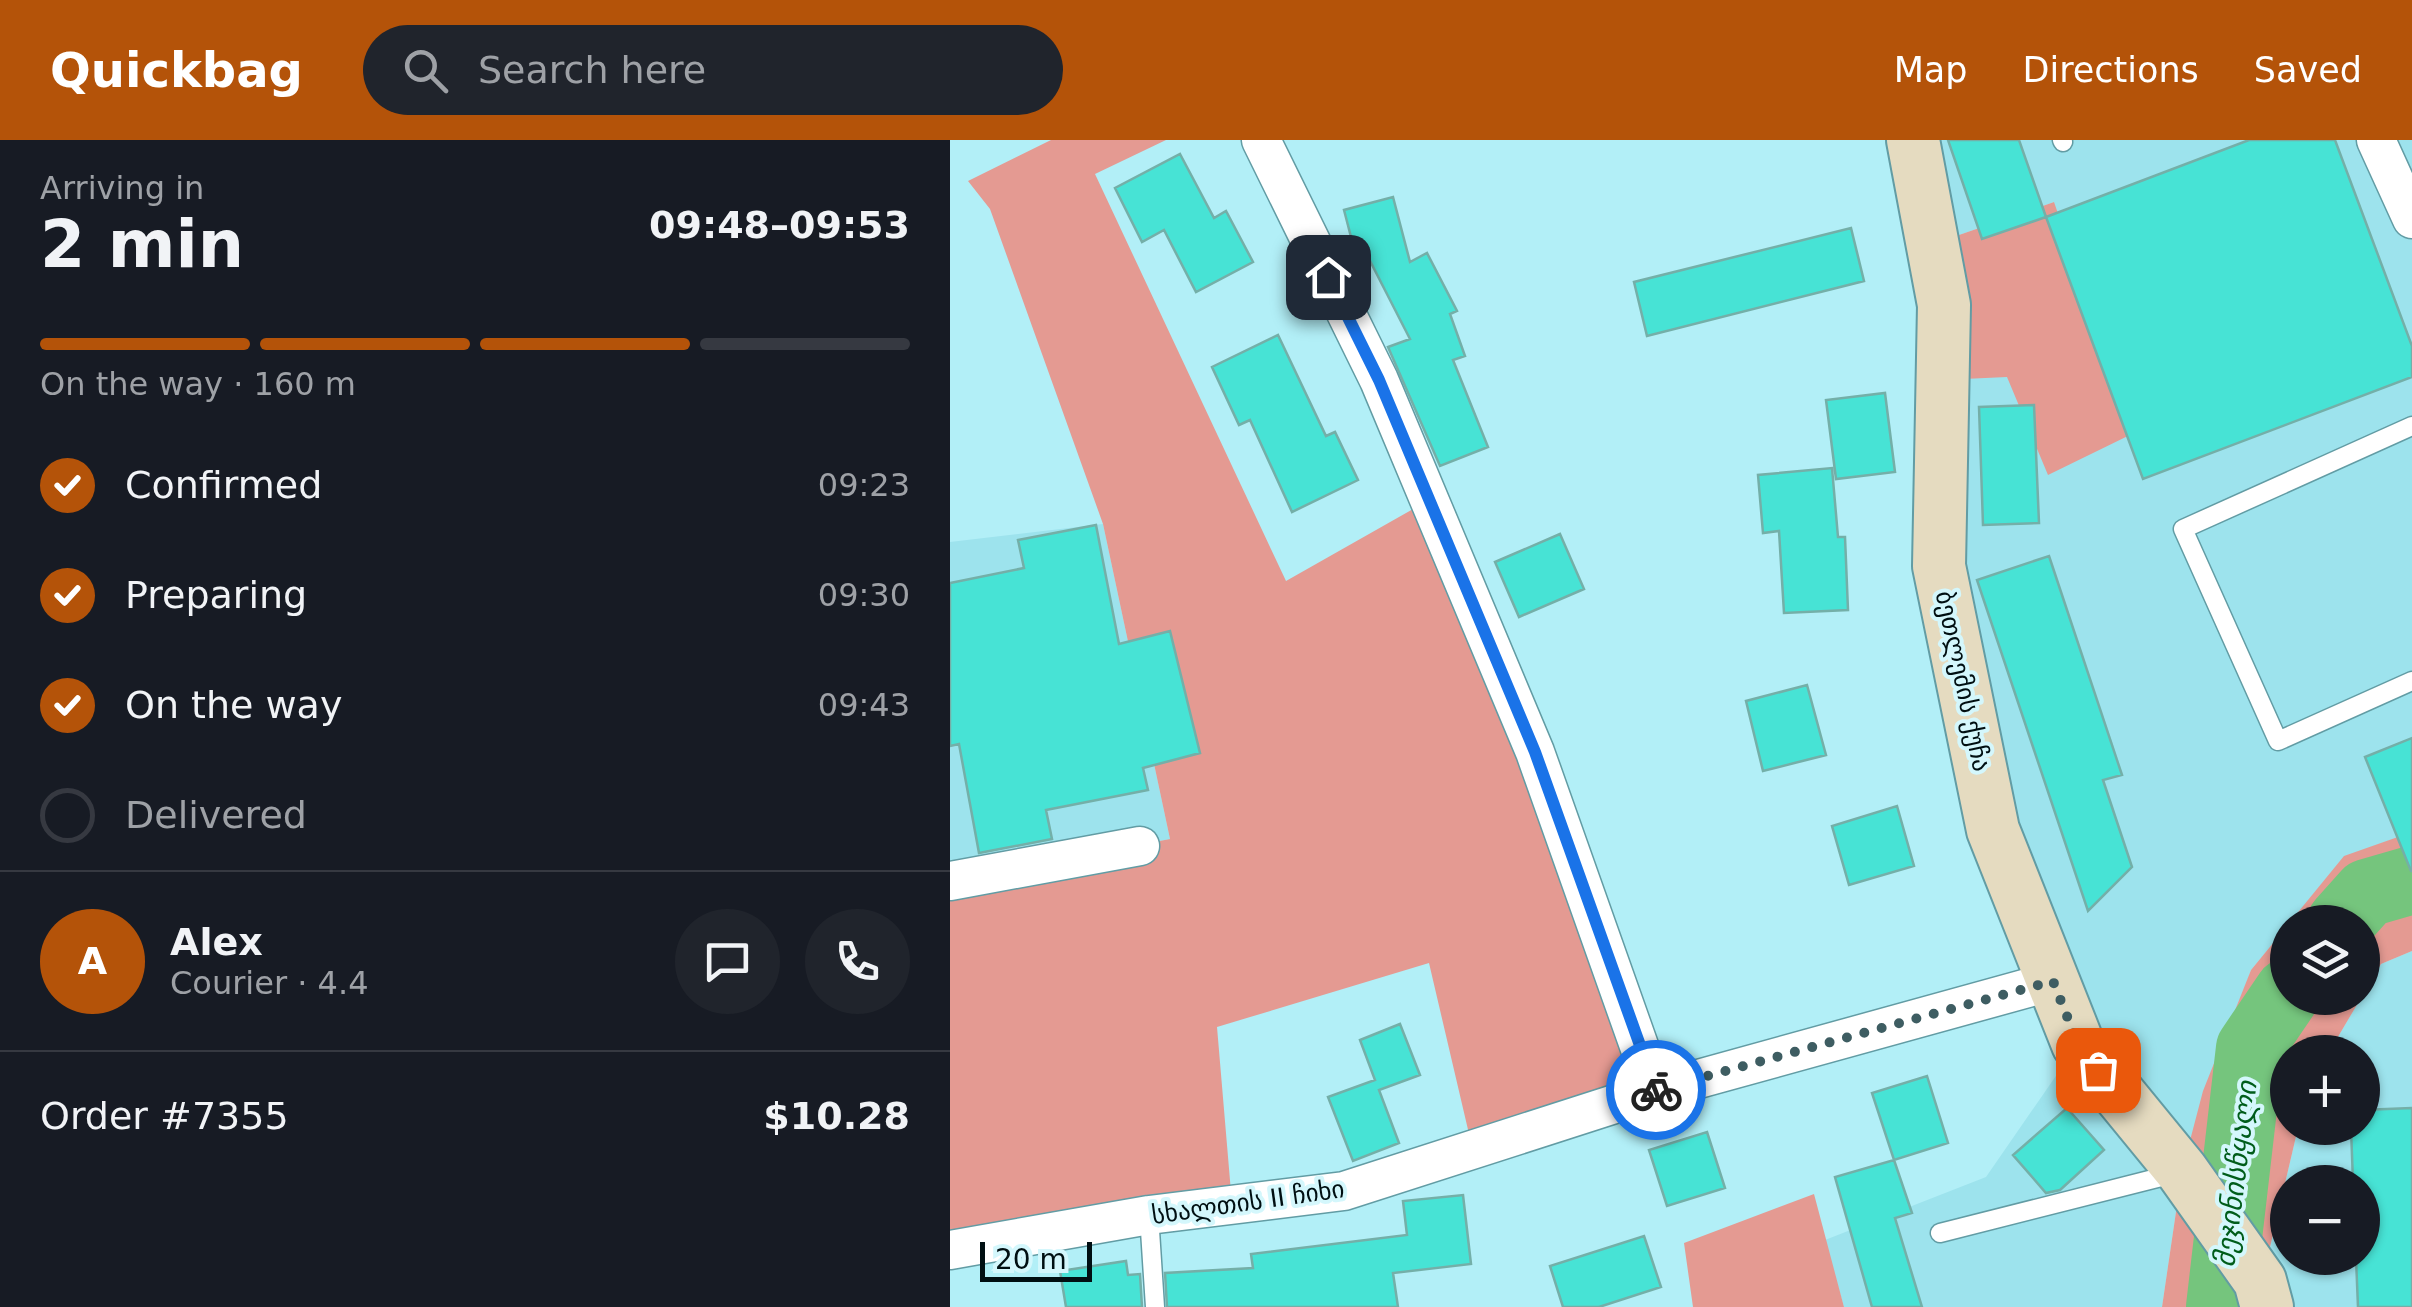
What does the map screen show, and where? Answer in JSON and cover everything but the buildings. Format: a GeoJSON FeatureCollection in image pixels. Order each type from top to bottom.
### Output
{"type":"FeatureCollection","features":[{"type":"Feature","properties":{"kind":"street"},"geometry":{"type":"LineString","coordinates":[[1261,140],[1379,380],[1535,752],[1655,1091]]}},
{"type":"Feature","properties":{"kind":"street","name":"ბეთლემის ქუჩა"},"geometry":{"type":"LineString","coordinates":[[1914,140],[1944,305],[1939,566],[1994,830],[2078,1044],[2182,1172],[2264,1294]]}},
{"type":"Feature","properties":{"kind":"street"},"geometry":{"type":"LineString","coordinates":[[2376,140],[2412,219]]}},
{"type":"Feature","properties":{"kind":"street"},"geometry":{"type":"LineString","coordinates":[[950,881],[1140,846]]}},
{"type":"Feature","properties":{"kind":"street","name":"სხალთის II ჩიხი"},"geometry":{"type":"LineString","coordinates":[[950,1250],[1149,1214],[1344,1191],[1655,1091],[2053,981]]}},
{"type":"Feature","properties":{"kind":"lane"},"geometry":{"type":"LineString","coordinates":[[2412,426],[2183,529],[2278,742],[2412,681]]}},
{"type":"Feature","properties":{"kind":"lane"},"geometry":{"type":"LineString","coordinates":[[1940,1232],[2182,1172]]}},
{"type":"Feature","properties":{"kind":"lane"},"geometry":{"type":"LineString","coordinates":[[1149,1214],[1155,1307]]}},
{"type":"Feature","properties":{"kind":"shaded area"},"geometry":{"type":"Polygon","coordinates":[[[1051,140],[1166,140],[1095,174],[1286,581],[1429,500],[1655,1091],[1473,1151],[1429,963],[1217,1027],[1232,1204],[950,1250],[950,881],[1170,839],[1103,524],[990,209],[968,181],[1051,140]]]}},
{"type":"Feature","properties":{"kind":"shaded area"},"geometry":{"type":"Polygon","coordinates":[[[1913,140],[2412,140],[2412,832],[2344,857],[2304,905],[2270,905],[2270,947],[2251,970],[2182,1171],[2162,1307],[1844,1307],[1825,1240],[1986,1177],[2078,1044],[1993,830],[1942,380],[2007,376],[2054,202],[1933,244],[1913,140]]]}},
{"type":"Feature","properties":{"kind":"shaded area"},"geometry":{"type":"Polygon","coordinates":[[[2054,202],[2134,433],[2048,475],[2007,377],[1942,380],[1933,244],[2054,202]]]}},
{"type":"Feature","properties":{"kind":"shaded area"},"geometry":{"type":"Polygon","coordinates":[[[1103,524],[1170,839],[950,881],[950,542],[1103,524]]]}},
{"type":"Feature","properties":{"kind":"shaded area"},"geometry":{"type":"Polygon","coordinates":[[[2412,832],[2412,951],[2380,966],[2380,905],[2304,905],[2344,856],[2412,832]]]}},
{"type":"Feature","properties":{"kind":"shaded area"},"geometry":{"type":"Polygon","coordinates":[[[2270,947],[2270,1015],[2351,1015],[2339,1035],[2270,1035],[2270,1145],[2294,1145],[2289,1165],[2270,1165],[2270,1247],[2256,1307],[2162,1307],[2182,1171],[2203,1091],[2251,970],[2270,947]]]}},
{"type":"Feature","properties":{"kind":"shaded area"},"geometry":{"type":"Polygon","coordinates":[[[2412,951],[2412,1307],[2256,1307],[2270,1247],[2270,1275],[2380,1275],[2380,1165],[2289,1165],[2294,1145],[2380,1145],[2380,1035],[2339,1035],[2351,1015],[2380,1015],[2380,966],[2412,951]]]}},
{"type":"Feature","properties":{"kind":"shaded area"},"geometry":{"type":"Polygon","coordinates":[[[1814,1194],[1844,1307],[1693,1307],[1684,1243],[1814,1194]]]}},
{"type":"Feature","properties":{"kind":"waterway","name":"მეჯინისწყალი"},"geometry":{"type":"LineString","coordinates":[[2356,905],[2367,893],[2412,880]]}},
{"type":"Feature","properties":{"kind":"waterway","name":"მეჯინისწყალი"},"geometry":{"type":"LineString","coordinates":[[2220,1307],[2250,1048],[2272,1015]]}},
{"type":"Feature","properties":{"kind":"way so far"},"geometry":{"type":"LineString","coordinates":[[1656,1090],[2053,981],[2078,1044],[2098,1070]]}},
{"type":"Feature","properties":{"kind":"route"},"geometry":{"type":"LineString","coordinates":[[1328,277],[1379,380],[1535,752],[1656,1090]]}}]}
